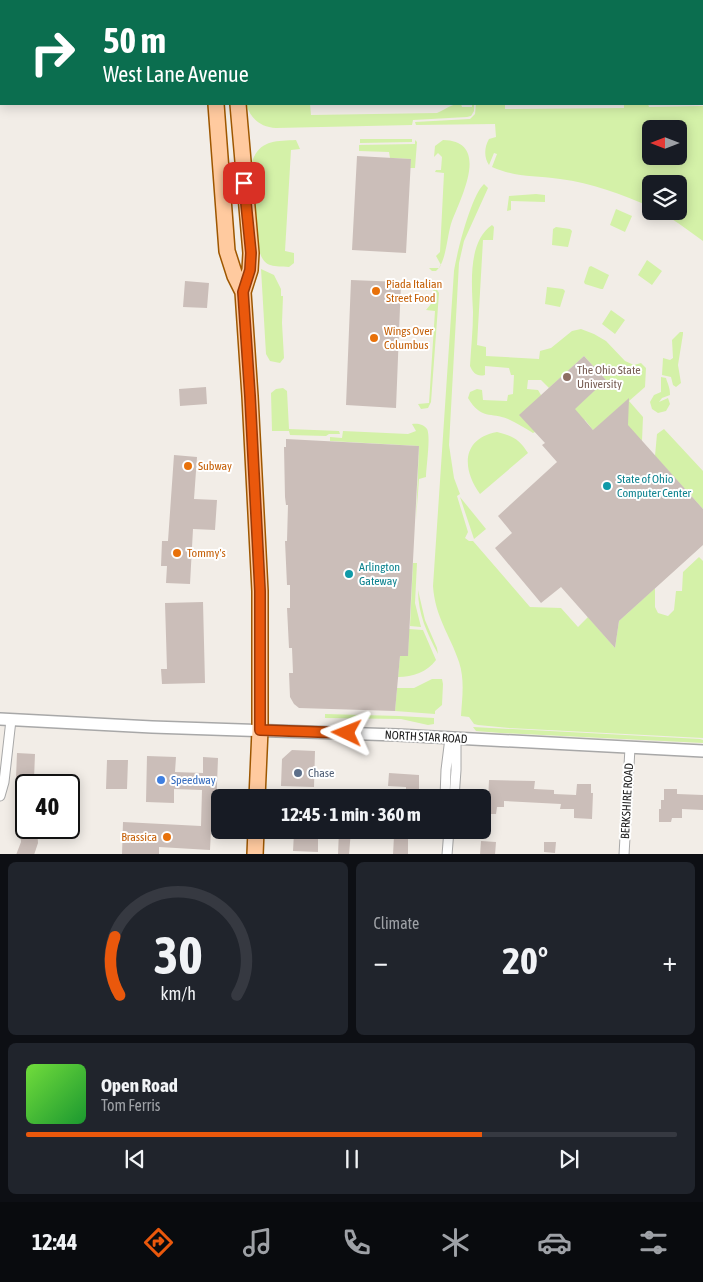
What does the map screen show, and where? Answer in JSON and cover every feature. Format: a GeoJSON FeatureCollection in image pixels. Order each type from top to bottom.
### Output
{"type":"FeatureCollection","features":[{"type":"Feature","properties":{"kind":"main road"},"geometry":{"type":"LineString","coordinates":[[216,105],[227,251],[235,276],[243,292]]}},
{"type":"Feature","properties":{"kind":"main road"},"geometry":{"type":"LineString","coordinates":[[238,105],[251,253],[250,270],[243,292],[260,591],[260,730],[257,789]]}},
{"type":"Feature","properties":{"kind":"main road"},"geometry":{"type":"LineString","coordinates":[[255,854],[256,839]]}},
{"type":"Feature","properties":{"kind":"street","name":"NORTH STAR ROAD"},"geometry":{"type":"LineString","coordinates":[[5,720],[453,738],[703,751]]}},
{"type":"Feature","properties":{"kind":"street"},"geometry":{"type":"LineString","coordinates":[[0,796],[4,782],[5,720]]}},
{"type":"Feature","properties":{"kind":"street"},"geometry":{"type":"LineString","coordinates":[[445,789],[446,770],[453,738]]}},
{"type":"Feature","properties":{"kind":"street"},"geometry":{"type":"LineString","coordinates":[[453,738],[456,770],[455,789]]}},
{"type":"Feature","properties":{"kind":"street","name":"BERKSHIRE ROAD"},"geometry":{"type":"LineString","coordinates":[[624,854],[630,748]]}},
{"type":"Feature","properties":{"kind":"street"},"geometry":{"type":"LineString","coordinates":[[448,854],[449,839]]}},
{"type":"Feature","properties":{"kind":"green space"},"geometry":{"type":"Polygon","coordinates":[[[246,105],[310,105],[311,115],[437,113],[454,105],[472,107],[474,105],[474,111],[471,116],[413,120],[412,125],[276,128],[261,124],[251,114],[246,105]]]}},
{"type":"Feature","properties":{"kind":"green space"},"geometry":{"type":"Polygon","coordinates":[[[476,105],[505,105],[505,109],[624,108],[624,105],[648,105],[649,107],[703,106],[703,241],[673,220],[687,220],[687,175],[642,175],[642,203],[584,183],[518,175],[492,167],[497,154],[494,153],[489,165],[485,156],[485,149],[489,139],[496,137],[495,124],[416,125],[415,122],[470,119],[475,114],[476,105]]]}},
{"type":"Feature","properties":{"kind":"green space"},"geometry":{"type":"Polygon","coordinates":[[[360,139],[412,139],[412,142],[360,143],[360,139]]]}},
{"type":"Feature","properties":{"kind":"green space"},"geometry":{"type":"Polygon","coordinates":[[[296,140],[300,149],[291,150],[285,251],[294,253],[294,263],[289,267],[274,266],[266,263],[259,250],[252,162],[259,149],[269,143],[296,140]]]}},
{"type":"Feature","properties":{"kind":"green space"},"geometry":{"type":"Polygon","coordinates":[[[415,140],[417,142],[415,168],[410,168],[411,159],[390,158],[389,152],[359,151],[359,145],[415,144],[415,140]]]}},
{"type":"Feature","properties":{"kind":"green space"},"geometry":{"type":"Polygon","coordinates":[[[443,140],[458,143],[466,150],[469,160],[469,173],[451,224],[441,265],[436,256],[440,252],[444,173],[435,172],[436,170],[441,170],[442,157],[438,153],[434,157],[435,146],[443,140]]]}},
{"type":"Feature","properties":{"kind":"green space"},"geometry":{"type":"Polygon","coordinates":[[[484,184],[488,188],[464,241],[459,263],[449,445],[454,478],[460,494],[457,496],[468,532],[465,538],[473,541],[530,607],[561,608],[578,627],[588,617],[615,648],[619,621],[655,588],[655,607],[658,613],[668,616],[674,610],[676,591],[682,591],[683,572],[699,557],[703,561],[703,738],[509,728],[474,724],[469,717],[461,716],[463,689],[461,669],[440,617],[433,586],[454,271],[461,238],[474,200],[484,184]]]}},
{"type":"Feature","properties":{"kind":"green space"},"geometry":{"type":"Polygon","coordinates":[[[545,195],[545,202],[511,201],[511,210],[507,211],[509,196],[545,195]]]}},
{"type":"Feature","properties":{"kind":"green space"},"geometry":{"type":"Polygon","coordinates":[[[616,209],[632,216],[625,232],[610,225],[616,209]]]}},
{"type":"Feature","properties":{"kind":"green space"},"geometry":{"type":"Polygon","coordinates":[[[492,225],[494,227],[493,240],[483,240],[477,345],[486,347],[486,356],[539,359],[540,351],[551,348],[572,331],[581,329],[594,334],[606,341],[625,361],[634,365],[641,363],[646,368],[645,387],[629,401],[643,417],[642,441],[593,430],[585,420],[574,429],[564,418],[606,380],[584,356],[549,388],[541,380],[528,380],[527,389],[538,390],[541,395],[535,432],[533,433],[508,419],[477,410],[468,398],[470,392],[477,389],[482,390],[483,400],[507,401],[508,395],[513,394],[514,375],[511,375],[509,368],[485,366],[485,375],[478,375],[470,366],[473,319],[473,265],[478,242],[492,225]]]}},
{"type":"Feature","properties":{"kind":"green space"},"geometry":{"type":"Polygon","coordinates":[[[556,227],[572,231],[568,247],[552,245],[553,229],[556,227]]]}},
{"type":"Feature","properties":{"kind":"green space"},"geometry":{"type":"Polygon","coordinates":[[[647,260],[662,271],[652,285],[638,275],[647,260]]]}},
{"type":"Feature","properties":{"kind":"green space"},"geometry":{"type":"Polygon","coordinates":[[[591,266],[609,275],[603,289],[585,284],[589,267],[591,266]]]}},
{"type":"Feature","properties":{"kind":"green space"},"geometry":{"type":"Polygon","coordinates":[[[429,268],[439,268],[436,271],[432,271],[429,268]]]}},
{"type":"Feature","properties":{"kind":"green space"},"geometry":{"type":"Polygon","coordinates":[[[261,269],[274,275],[281,289],[281,296],[283,296],[284,358],[280,363],[270,361],[266,354],[261,269]]]}},
{"type":"Feature","properties":{"kind":"green space"},"geometry":{"type":"Polygon","coordinates":[[[429,287],[436,288],[439,293],[431,402],[428,408],[421,409],[418,404],[429,403],[435,311],[426,310],[435,299],[434,291],[430,288],[426,291],[429,287]]]}},
{"type":"Feature","properties":{"kind":"green space"},"geometry":{"type":"Polygon","coordinates":[[[547,287],[563,289],[565,291],[560,307],[545,304],[547,287]]]}},
{"type":"Feature","properties":{"kind":"green space"},"geometry":{"type":"Polygon","coordinates":[[[611,310],[625,320],[615,334],[602,324],[611,310]]]}},
{"type":"Feature","properties":{"kind":"green space"},"geometry":{"type":"Polygon","coordinates":[[[680,332],[683,332],[678,365],[681,383],[676,387],[673,385],[671,377],[662,375],[663,358],[670,360],[673,358],[672,340],[680,332]]]}},
{"type":"Feature","properties":{"kind":"green space"},"geometry":{"type":"Polygon","coordinates":[[[661,377],[666,378],[670,395],[662,398],[659,402],[668,398],[670,404],[666,411],[658,413],[652,409],[650,402],[654,395],[661,392],[661,377]]]}},
{"type":"Feature","properties":{"kind":"green space"},"geometry":{"type":"Polygon","coordinates":[[[283,388],[287,391],[289,429],[339,431],[340,434],[329,434],[326,436],[290,435],[289,431],[272,431],[271,393],[276,389],[283,388]]]}},
{"type":"Feature","properties":{"kind":"green space"},"geometry":{"type":"Polygon","coordinates":[[[412,424],[420,424],[426,427],[429,438],[426,477],[419,479],[416,520],[419,446],[330,441],[330,437],[342,438],[343,431],[408,434],[416,431],[412,424]]]}},
{"type":"Feature","properties":{"kind":"green space"},"geometry":{"type":"Polygon","coordinates":[[[664,429],[703,471],[703,509],[655,456],[657,434],[664,429]]]}},
{"type":"Feature","properties":{"kind":"green space"},"geometry":{"type":"Polygon","coordinates":[[[497,432],[515,439],[522,444],[528,453],[480,494],[470,475],[468,456],[471,448],[477,441],[497,432]]]}},
{"type":"Feature","properties":{"kind":"green space"},"geometry":{"type":"Polygon","coordinates":[[[460,497],[486,529],[474,539],[460,497]]]}},
{"type":"Feature","properties":{"kind":"green space"},"geometry":{"type":"Polygon","coordinates":[[[413,563],[417,563],[415,603],[421,627],[410,626],[413,563]]]}},
{"type":"Feature","properties":{"kind":"green space"},"geometry":{"type":"Polygon","coordinates":[[[418,590],[425,620],[438,654],[424,623],[418,599],[418,590]]]}},
{"type":"Feature","properties":{"kind":"green space"},"geometry":{"type":"Polygon","coordinates":[[[409,629],[423,630],[436,660],[419,673],[398,677],[400,656],[408,656],[409,629]]]}},
{"type":"Feature","properties":{"kind":"green space"},"geometry":{"type":"Polygon","coordinates":[[[432,679],[442,679],[443,684],[442,705],[435,711],[435,714],[395,711],[397,688],[414,688],[432,679]]]}},
{"type":"Feature","properties":{"kind":"green space"},"geometry":{"type":"Polygon","coordinates":[[[325,714],[434,718],[434,724],[428,725],[401,719],[325,718],[325,714]]]}},
{"type":"Feature","properties":{"kind":"green space"},"geometry":{"type":"Polygon","coordinates":[[[473,727],[700,739],[703,740],[703,743],[501,733],[476,731],[473,727]]]}},
{"type":"Feature","properties":{"kind":"building"},"geometry":{"type":"Polygon","coordinates":[[[357,156],[411,159],[406,253],[352,250],[357,156]]]}},
{"type":"Feature","properties":{"kind":"building"},"geometry":{"type":"Polygon","coordinates":[[[351,280],[401,282],[396,408],[346,405],[351,280]]]}},
{"type":"Feature","properties":{"kind":"building"},"geometry":{"type":"Polygon","coordinates":[[[185,281],[209,283],[207,308],[183,307],[185,281]]]}},
{"type":"Feature","properties":{"kind":"building","name":"State of Ohio Computer Center"},"geometry":{"type":"Polygon","coordinates":[[[584,356],[606,380],[575,409],[593,430],[629,398],[628,425],[703,509],[703,545],[619,621],[615,648],[561,587],[541,603],[495,548],[512,533],[498,516],[557,462],[542,445],[545,443],[519,415],[584,356]]]}},
{"type":"Feature","properties":{"kind":"building"},"geometry":{"type":"Polygon","coordinates":[[[206,387],[207,404],[180,406],[179,389],[206,387]]]}},
{"type":"Feature","properties":{"kind":"building","name":"Arlington Gateway"},"geometry":{"type":"Polygon","coordinates":[[[286,439],[419,446],[408,656],[400,656],[395,711],[299,708],[290,697],[289,673],[293,673],[292,648],[289,648],[287,608],[290,608],[290,585],[287,585],[285,541],[287,541],[288,505],[286,505],[285,497],[284,447],[286,447],[286,439]]]}},
{"type":"Feature","properties":{"kind":"building"},"geometry":{"type":"Polygon","coordinates":[[[174,455],[197,457],[194,499],[217,500],[215,530],[193,529],[190,584],[166,583],[167,566],[161,566],[162,541],[168,541],[174,455]]]}},
{"type":"Feature","properties":{"kind":"building"},"geometry":{"type":"Polygon","coordinates":[[[203,602],[205,683],[162,684],[161,669],[167,669],[165,603],[203,602]]]}},
{"type":"Feature","properties":{"kind":"building","name":"Chase"},"geometry":{"type":"Polygon","coordinates":[[[292,750],[315,751],[314,787],[281,786],[282,759],[292,750]]]}},
{"type":"Feature","properties":{"kind":"building"},"geometry":{"type":"Polygon","coordinates":[[[17,753],[35,754],[34,774],[16,774],[17,753]]]}},
{"type":"Feature","properties":{"kind":"building"},"geometry":{"type":"Polygon","coordinates":[[[147,756],[176,757],[175,772],[203,773],[203,757],[218,758],[217,789],[211,789],[210,850],[159,847],[159,854],[122,854],[123,822],[201,826],[202,790],[174,789],[174,803],[146,802],[147,756]]]}},
{"type":"Feature","properties":{"kind":"building"},"geometry":{"type":"Polygon","coordinates":[[[107,760],[128,760],[127,789],[106,789],[107,760]]]}},
{"type":"Feature","properties":{"kind":"building"},"geometry":{"type":"Polygon","coordinates":[[[389,773],[419,775],[419,789],[388,786],[389,773]]]}},
{"type":"Feature","properties":{"kind":"building"},"geometry":{"type":"Polygon","coordinates":[[[489,780],[535,781],[534,789],[554,790],[554,794],[576,795],[577,784],[591,784],[591,793],[593,793],[592,819],[574,818],[574,809],[560,809],[561,804],[504,801],[504,807],[497,807],[496,814],[491,814],[491,789],[489,789],[489,780]]]}},
{"type":"Feature","properties":{"kind":"building"},"geometry":{"type":"Polygon","coordinates":[[[664,789],[677,789],[677,794],[703,795],[703,810],[682,809],[682,818],[672,818],[671,822],[659,822],[659,809],[661,809],[661,800],[664,800],[664,789]]]}},
{"type":"Feature","properties":{"kind":"building"},"geometry":{"type":"Polygon","coordinates":[[[21,839],[38,839],[34,854],[16,854],[21,839]]]}},
{"type":"Feature","properties":{"kind":"building"},"geometry":{"type":"Polygon","coordinates":[[[294,839],[318,839],[318,852],[293,851],[294,839]]]}},
{"type":"Feature","properties":{"kind":"building"},"geometry":{"type":"Polygon","coordinates":[[[339,839],[350,839],[349,854],[338,854],[339,839]]]}},
{"type":"Feature","properties":{"kind":"building"},"geometry":{"type":"Polygon","coordinates":[[[394,839],[408,839],[408,854],[393,854],[394,839]]]}},
{"type":"Feature","properties":{"kind":"building"},"geometry":{"type":"Polygon","coordinates":[[[481,841],[496,842],[495,854],[480,854],[481,841]]]}},
{"type":"Feature","properties":{"kind":"building"},"geometry":{"type":"Polygon","coordinates":[[[544,842],[556,842],[555,853],[544,852],[544,842]]]}},
{"type":"Feature","properties":{"kind":"place","name":"Piada Italian Street Food"},"geometry":{"type":"Point","coordinates":[376,291]}},
{"type":"Feature","properties":{"kind":"place","name":"Wings Over Columbus"},"geometry":{"type":"Point","coordinates":[374,338]}},
{"type":"Feature","properties":{"kind":"place","name":"The Ohio State University"},"geometry":{"type":"Point","coordinates":[567,377]}},
{"type":"Feature","properties":{"kind":"place","name":"Subway"},"geometry":{"type":"Point","coordinates":[188,466]}},
{"type":"Feature","properties":{"kind":"place","name":"State of Ohio Computer Center"},"geometry":{"type":"Point","coordinates":[607,486]}},
{"type":"Feature","properties":{"kind":"place","name":"Tommy's"},"geometry":{"type":"Point","coordinates":[177,553]}},
{"type":"Feature","properties":{"kind":"place","name":"Arlington Gateway"},"geometry":{"type":"Point","coordinates":[349,574]}},
{"type":"Feature","properties":{"kind":"place","name":"Chase"},"geometry":{"type":"Point","coordinates":[298,773]}},
{"type":"Feature","properties":{"kind":"place","name":"Speedway"},"geometry":{"type":"Point","coordinates":[161,780]}},
{"type":"Feature","properties":{"kind":"place","name":"Brassica"},"geometry":{"type":"Point","coordinates":[167,837]}},
{"type":"Feature","properties":{"kind":"route"},"geometry":{"type":"LineString","coordinates":[[244,183],[251,253],[250,270],[243,292],[260,591],[260,730],[347,733]]}}]}
